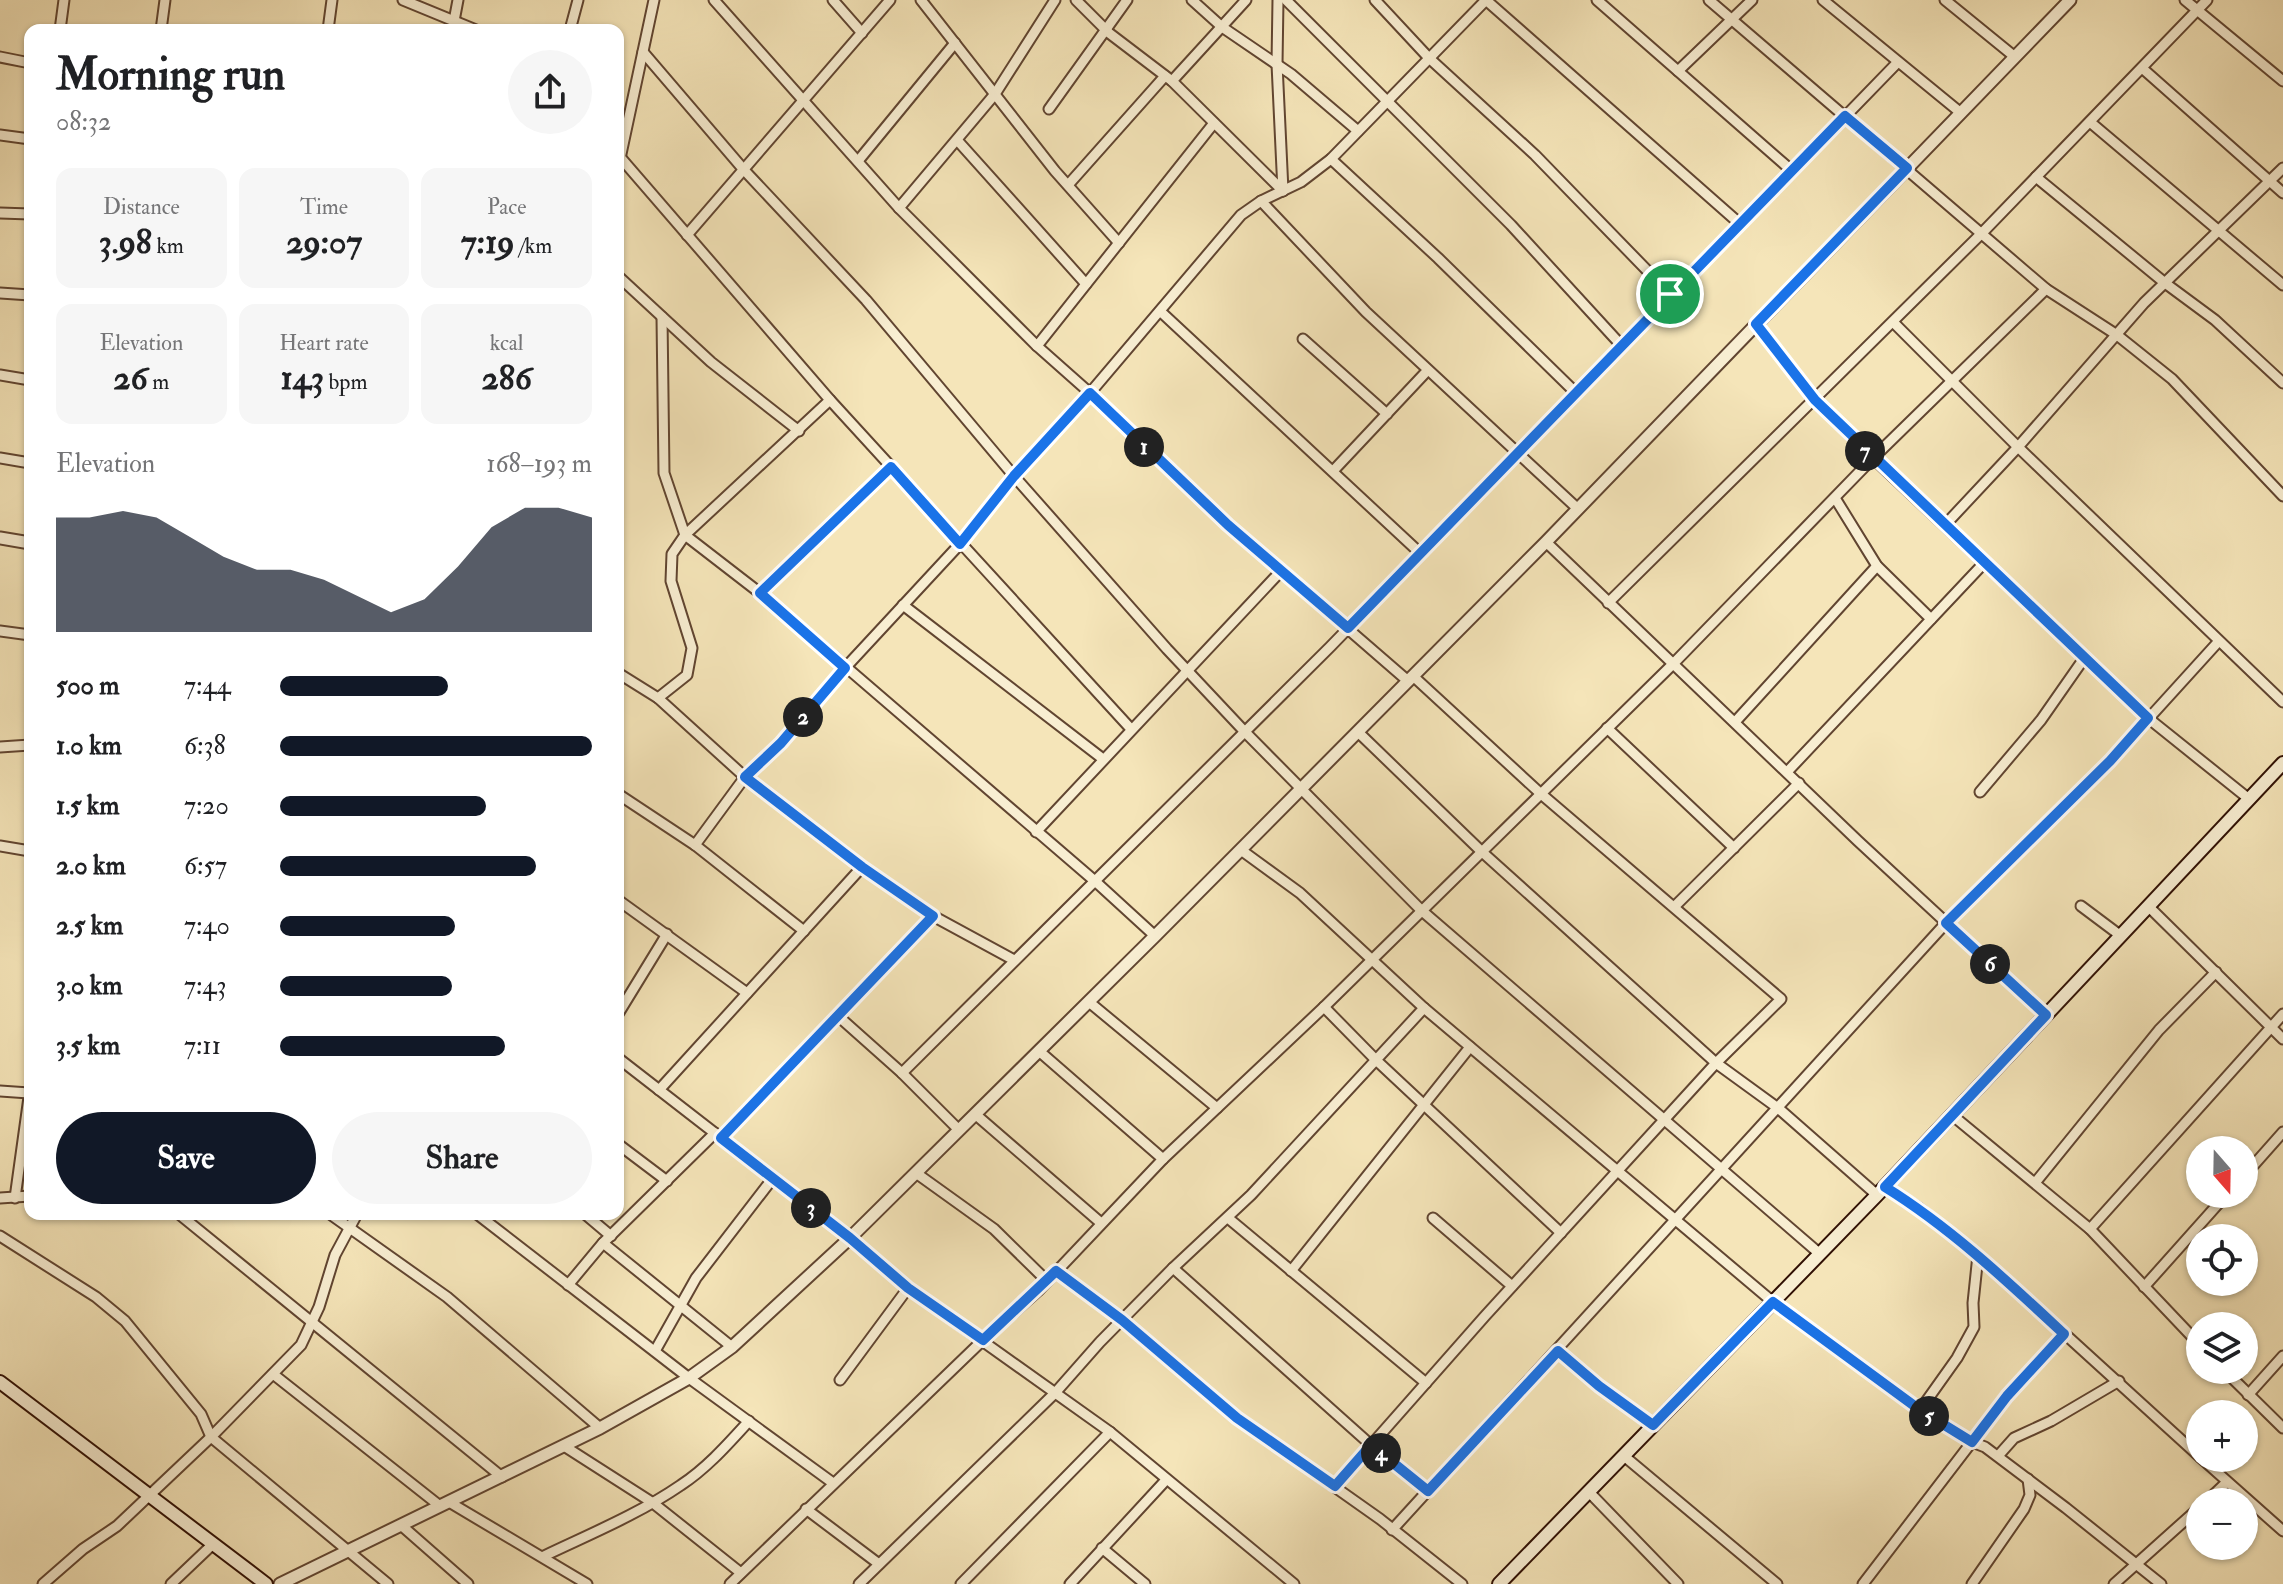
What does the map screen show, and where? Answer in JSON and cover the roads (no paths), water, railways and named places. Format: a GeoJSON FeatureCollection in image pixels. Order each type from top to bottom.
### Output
{"type":"FeatureCollection","features":[{"type":"Feature","properties":{"kind":"main road"},"geometry":{"type":"LineString","coordinates":[[1499,1584],[1881,1191],[2283,763]]}},
{"type":"Feature","properties":{"kind":"main road"},"geometry":{"type":"LineString","coordinates":[[0,1382],[266,1584]]}},
{"type":"Feature","properties":{"kind":"street"},"geometry":{"type":"LineString","coordinates":[[61,24],[64,0]]}},
{"type":"Feature","properties":{"kind":"street"},"geometry":{"type":"LineString","coordinates":[[162,24],[165,0]]}},
{"type":"Feature","properties":{"kind":"street"},"geometry":{"type":"LineString","coordinates":[[329,24],[332,0]]}},
{"type":"Feature","properties":{"kind":"street"},"geometry":{"type":"LineString","coordinates":[[403,0],[461,24]]}},
{"type":"Feature","properties":{"kind":"street"},"geometry":{"type":"LineString","coordinates":[[454,21],[458,0]]}},
{"type":"Feature","properties":{"kind":"street"},"geometry":{"type":"LineString","coordinates":[[572,24],[578,0]]}},
{"type":"Feature","properties":{"kind":"street"},"geometry":{"type":"LineString","coordinates":[[624,139],[654,0]]}},
{"type":"Feature","properties":{"kind":"street"},"geometry":{"type":"LineString","coordinates":[[714,0],[899,208],[1037,346],[1228,525],[1411,678],[1781,999],[1716,1063],[1335,1486]]}},
{"type":"Feature","properties":{"kind":"street"},"geometry":{"type":"LineString","coordinates":[[833,0],[862,33]]}},
{"type":"Feature","properties":{"kind":"street"},"geometry":{"type":"LineString","coordinates":[[687,235],[890,0]]}},
{"type":"Feature","properties":{"kind":"street"},"geometry":{"type":"LineString","coordinates":[[921,0],[1068,185],[1119,243]]}},
{"type":"Feature","properties":{"kind":"street"},"geometry":{"type":"LineString","coordinates":[[899,208],[995,94],[1055,0]]}},
{"type":"Feature","properties":{"kind":"street"},"geometry":{"type":"LineString","coordinates":[[1076,0],[1105,30],[1168,78],[1283,191]]}},
{"type":"Feature","properties":{"kind":"street"},"geometry":{"type":"LineString","coordinates":[[1049,109],[1127,0]]}},
{"type":"Feature","properties":{"kind":"street"},"geometry":{"type":"LineString","coordinates":[[1192,0],[1222,27],[1277,64],[1358,131]]}},
{"type":"Feature","properties":{"kind":"street"},"geometry":{"type":"LineString","coordinates":[[1068,185],[1246,0]]}},
{"type":"Feature","properties":{"kind":"street"},"geometry":{"type":"LineString","coordinates":[[1278,0],[1277,64],[1283,191]]}},
{"type":"Feature","properties":{"kind":"street"},"geometry":{"type":"LineString","coordinates":[[1286,0],[1511,225],[1621,345]]}},
{"type":"Feature","properties":{"kind":"street"},"geometry":{"type":"LineString","coordinates":[[1375,0],[1429,58],[1535,155],[1670,294]]}},
{"type":"Feature","properties":{"kind":"street"},"geometry":{"type":"LineString","coordinates":[[695,845],[745,777],[781,743],[845,668],[960,544],[1014,476],[1090,393],[1241,215],[1331,159],[1486,0],[1739,223]]}},
{"type":"Feature","properties":{"kind":"street"},"geometry":{"type":"LineString","coordinates":[[1597,0],[1791,170]]}},
{"type":"Feature","properties":{"kind":"street"},"geometry":{"type":"LineString","coordinates":[[1709,0],[2046,289],[2117,335],[2172,379],[2283,496]]}},
{"type":"Feature","properties":{"kind":"street"},"geometry":{"type":"LineString","coordinates":[[1678,71],[1752,0]]}},
{"type":"Feature","properties":{"kind":"street"},"geometry":{"type":"LineString","coordinates":[[1823,0],[1961,113]]}},
{"type":"Feature","properties":{"kind":"street"},"geometry":{"type":"LineString","coordinates":[[1945,0],[2015,57]]}},
{"type":"Feature","properties":{"kind":"street"},"geometry":{"type":"LineString","coordinates":[[2185,0],[2283,81]]}},
{"type":"Feature","properties":{"kind":"street"},"geometry":{"type":"LineString","coordinates":[[1608,603],[1982,233],[2207,0]]}},
{"type":"Feature","properties":{"kind":"street"},"geometry":{"type":"LineString","coordinates":[[280,1584],[600,1428],[689,1378],[732,1347],[850,1238],[1358,732],[1546,542],[2066,1]]}},
{"type":"Feature","properties":{"kind":"street"},"geometry":{"type":"LineString","coordinates":[[858,161],[955,43]]}},
{"type":"Feature","properties":{"kind":"street"},"geometry":{"type":"LineString","coordinates":[[643,52],[744,170],[866,300],[1014,476],[1245,732],[1421,910],[1820,1254]]}},
{"type":"Feature","properties":{"kind":"street"},"geometry":{"type":"LineString","coordinates":[[0,57],[24,62]]}},
{"type":"Feature","properties":{"kind":"street"},"geometry":{"type":"LineString","coordinates":[[902,1073],[1348,628],[1898,62]]}},
{"type":"Feature","properties":{"kind":"street"},"geometry":{"type":"LineString","coordinates":[[2142,68],[2283,193]]}},
{"type":"Feature","properties":{"kind":"street"},"geometry":{"type":"LineString","coordinates":[[2090,122],[2283,285]]}},
{"type":"Feature","properties":{"kind":"street"},"geometry":{"type":"LineString","coordinates":[[1037,346],[1214,123]]}},
{"type":"Feature","properties":{"kind":"street"},"geometry":{"type":"LineString","coordinates":[[0,135],[24,138]]}},
{"type":"Feature","properties":{"kind":"street"},"geometry":{"type":"LineString","coordinates":[[957,140],[1086,284]]}},
{"type":"Feature","properties":{"kind":"street"},"geometry":{"type":"LineString","coordinates":[[1331,159],[1575,392]]}},
{"type":"Feature","properties":{"kind":"street"},"geometry":{"type":"LineString","coordinates":[[624,162],[830,400],[1131,729]]}},
{"type":"Feature","properties":{"kind":"street"},"geometry":{"type":"LineString","coordinates":[[1945,525],[2165,283],[2283,168]]}},
{"type":"Feature","properties":{"kind":"street"},"geometry":{"type":"LineString","coordinates":[[2036,177],[2215,320],[2283,383]]}},
{"type":"Feature","properties":{"kind":"street"},"geometry":{"type":"LineString","coordinates":[[1261,201],[1366,312],[1577,508]]}},
{"type":"Feature","properties":{"kind":"street"},"geometry":{"type":"LineString","coordinates":[[0,213],[24,214]]}},
{"type":"Feature","properties":{"kind":"street"},"geometry":{"type":"LineString","coordinates":[[624,282],[711,362],[799,431]]}},
{"type":"Feature","properties":{"kind":"street"},"geometry":{"type":"LineString","coordinates":[[730,1584],[1047,1281],[1163,1159],[1324,1007],[1673,664],[1873,458],[2046,289]]}},
{"type":"Feature","properties":{"kind":"street"},"geometry":{"type":"LineString","coordinates":[[0,293],[24,295]]}},
{"type":"Feature","properties":{"kind":"street"},"geometry":{"type":"LineString","coordinates":[[1160,311],[1420,553]]}},
{"type":"Feature","properties":{"kind":"street"},"geometry":{"type":"LineString","coordinates":[[662,317],[664,473],[685,535],[760,593],[1155,936]]}},
{"type":"Feature","properties":{"kind":"street"},"geometry":{"type":"LineString","coordinates":[[1893,322],[2283,702]]}},
{"type":"Feature","properties":{"kind":"street"},"geometry":{"type":"LineString","coordinates":[[1756,324],[1815,400],[1873,458],[2148,718],[2249,799]]}},
{"type":"Feature","properties":{"kind":"street"},"geometry":{"type":"LineString","coordinates":[[1303,339],[1387,414]]}},
{"type":"Feature","properties":{"kind":"street"},"geometry":{"type":"LineString","coordinates":[[1333,471],[1427,371]]}},
{"type":"Feature","properties":{"kind":"street"},"geometry":{"type":"LineString","coordinates":[[0,375],[24,379]]}},
{"type":"Feature","properties":{"kind":"street"},"geometry":{"type":"LineString","coordinates":[[658,698],[687,675],[692,648],[671,581],[672,554],[685,535],[830,400]]}},
{"type":"Feature","properties":{"kind":"street"},"geometry":{"type":"LineString","coordinates":[[0,458],[24,462]]}},
{"type":"Feature","properties":{"kind":"street"},"geometry":{"type":"LineString","coordinates":[[760,593],[891,467]]}},
{"type":"Feature","properties":{"kind":"street"},"geometry":{"type":"LineString","coordinates":[[1835,498],[1877,566],[1931,619]]}},
{"type":"Feature","properties":{"kind":"street"},"geometry":{"type":"LineString","coordinates":[[0,538],[24,542]]}},
{"type":"Feature","properties":{"kind":"street"},"geometry":{"type":"LineString","coordinates":[[1546,542],[2046,1015]]}},
{"type":"Feature","properties":{"kind":"street"},"geometry":{"type":"LineString","coordinates":[[1787,772],[1985,562]]}},
{"type":"Feature","properties":{"kind":"street"},"geometry":{"type":"LineString","coordinates":[[1735,722],[1877,566]]}},
{"type":"Feature","properties":{"kind":"street"},"geometry":{"type":"LineString","coordinates":[[1036,832],[1281,571]]}},
{"type":"Feature","properties":{"kind":"street"},"geometry":{"type":"LineString","coordinates":[[903,605],[1103,759]]}},
{"type":"Feature","properties":{"kind":"street"},"geometry":{"type":"LineString","coordinates":[[0,631],[24,634]]}},
{"type":"Feature","properties":{"kind":"street"},"geometry":{"type":"LineString","coordinates":[[1392,1530],[1946,923],[2110,761],[2219,641]]}},
{"type":"Feature","properties":{"kind":"street"},"geometry":{"type":"LineString","coordinates":[[1980,792],[2041,720],[2085,657]]}},
{"type":"Feature","properties":{"kind":"street"},"geometry":{"type":"LineString","coordinates":[[624,677],[658,698],[745,777],[862,867],[933,916],[1014,960]]}},
{"type":"Feature","properties":{"kind":"street"},"geometry":{"type":"LineString","coordinates":[[1607,728],[1734,848]]}},
{"type":"Feature","properties":{"kind":"street"},"geometry":{"type":"LineString","coordinates":[[1358,732],[1481,851],[1716,1063],[1778,1108],[1881,1191],[1919,1208],[1978,1255],[2186,1444]]}},
{"type":"Feature","properties":{"kind":"street"},"geometry":{"type":"LineString","coordinates":[[0,747],[24,745]]}},
{"type":"Feature","properties":{"kind":"street"},"geometry":{"type":"LineString","coordinates":[[1675,906],[1799,783]]}},
{"type":"Feature","properties":{"kind":"street"},"geometry":{"type":"LineString","coordinates":[[624,798],[695,845],[804,931]]}},
{"type":"Feature","properties":{"kind":"street"},"geometry":{"type":"LineString","coordinates":[[0,846],[24,850]]}},
{"type":"Feature","properties":{"kind":"street"},"geometry":{"type":"LineString","coordinates":[[1241,850],[1300,893],[1424,1008],[1773,1302],[1920,1410],[1998,1456],[2161,1584]]}},
{"type":"Feature","properties":{"kind":"street"},"geometry":{"type":"LineString","coordinates":[[659,1090],[862,867]]}},
{"type":"Feature","properties":{"kind":"street"},"geometry":{"type":"LineString","coordinates":[[624,904],[747,993]]}},
{"type":"Feature","properties":{"kind":"street"},"geometry":{"type":"LineString","coordinates":[[2081,906],[2121,936]]}},
{"type":"Feature","properties":{"kind":"street"},"geometry":{"type":"LineString","coordinates":[[2148,906],[2283,1039]]}},
{"type":"Feature","properties":{"kind":"street"},"geometry":{"type":"LineString","coordinates":[[568,1285],[607,1240],[718,1136],[933,916]]}},
{"type":"Feature","properties":{"kind":"street"},"geometry":{"type":"LineString","coordinates":[[624,1004],[667,934]]}},
{"type":"Feature","properties":{"kind":"street"},"geometry":{"type":"LineString","coordinates":[[2035,1183],[2159,1030],[2216,972]]}},
{"type":"Feature","properties":{"kind":"street"},"geometry":{"type":"LineString","coordinates":[[1089,1002],[1217,1108]]}},
{"type":"Feature","properties":{"kind":"street"},"geometry":{"type":"LineString","coordinates":[[1324,1007],[1376,1060],[1561,1233]]}},
{"type":"Feature","properties":{"kind":"street"},"geometry":{"type":"LineString","coordinates":[[859,1584],[1055,1393],[1173,1268],[1228,1218],[1424,1008]]}},
{"type":"Feature","properties":{"kind":"street"},"geometry":{"type":"LineString","coordinates":[[2090,1229],[2283,1014]]}},
{"type":"Feature","properties":{"kind":"street"},"geometry":{"type":"LineString","coordinates":[[838,1016],[902,1073],[959,1130]]}},
{"type":"Feature","properties":{"kind":"street"},"geometry":{"type":"LineString","coordinates":[[1291,1271],[1470,1047]]}},
{"type":"Feature","properties":{"kind":"street"},"geometry":{"type":"LineString","coordinates":[[1039,1051],[1163,1159]]}},
{"type":"Feature","properties":{"kind":"street"},"geometry":{"type":"LineString","coordinates":[[624,1063],[850,1238],[908,1288],[1110,1432],[1294,1584]]}},
{"type":"Feature","properties":{"kind":"street"},"geometry":{"type":"LineString","coordinates":[[0,1091],[24,1092]]}},
{"type":"Feature","properties":{"kind":"street"},"geometry":{"type":"LineString","coordinates":[[975,1114],[1101,1223]]}},
{"type":"Feature","properties":{"kind":"street"},"geometry":{"type":"LineString","coordinates":[[1952,1115],[2090,1229],[2186,1330]]}},
{"type":"Feature","properties":{"kind":"street"},"geometry":{"type":"LineString","coordinates":[[2258,1160],[2283,1132]]}},
{"type":"Feature","properties":{"kind":"street"},"geometry":{"type":"LineString","coordinates":[[15,1198],[24,1134]]}},
{"type":"Feature","properties":{"kind":"street"},"geometry":{"type":"LineString","coordinates":[[624,1149],[667,1181]]}},
{"type":"Feature","properties":{"kind":"street"},"geometry":{"type":"LineString","coordinates":[[916,1173],[994,1229],[1047,1281]]}},
{"type":"Feature","properties":{"kind":"street"},"geometry":{"type":"LineString","coordinates":[[655,1351],[696,1278],[773,1178]]}},
{"type":"Feature","properties":{"kind":"street"},"geometry":{"type":"LineString","coordinates":[[0,1198],[24,1197]]}},
{"type":"Feature","properties":{"kind":"street"},"geometry":{"type":"LineString","coordinates":[[2144,1287],[2215,1208]]}},
{"type":"Feature","properties":{"kind":"street"},"geometry":{"type":"LineString","coordinates":[[1228,1218],[1426,1383]]}},
{"type":"Feature","properties":{"kind":"street"},"geometry":{"type":"LineString","coordinates":[[1433,1218],[1512,1286]]}},
{"type":"Feature","properties":{"kind":"street"},"geometry":{"type":"LineString","coordinates":[[186,1220],[502,1477]]}},
{"type":"Feature","properties":{"kind":"street"},"geometry":{"type":"LineString","coordinates":[[338,1220],[447,1297],[600,1428]]}},
{"type":"Feature","properties":{"kind":"street"},"geometry":{"type":"LineString","coordinates":[[43,1584],[83,1549],[117,1526],[211,1437],[301,1345],[335,1255],[354,1220]]}},
{"type":"Feature","properties":{"kind":"street"},"geometry":{"type":"LineString","coordinates":[[485,1220],[689,1378],[833,1483]]}},
{"type":"Feature","properties":{"kind":"street"},"geometry":{"type":"LineString","coordinates":[[590,1220],[607,1240],[732,1347]]}},
{"type":"Feature","properties":{"kind":"street"},"geometry":{"type":"LineString","coordinates":[[0,1236],[96,1297],[125,1321],[201,1414],[211,1437],[388,1584]]}},
{"type":"Feature","properties":{"kind":"street"},"geometry":{"type":"LineString","coordinates":[[1920,1410],[1957,1358],[1974,1327],[1978,1255]]}},
{"type":"Feature","properties":{"kind":"street"},"geometry":{"type":"LineString","coordinates":[[1173,1268],[1371,1445],[1428,1491]]}},
{"type":"Feature","properties":{"kind":"street"},"geometry":{"type":"LineString","coordinates":[[1056,1271],[1122,1320],[1237,1418],[1335,1486],[1462,1584]]}},
{"type":"Feature","properties":{"kind":"street"},"geometry":{"type":"LineString","coordinates":[[840,1380],[908,1288]]}},
{"type":"Feature","properties":{"kind":"street"},"geometry":{"type":"LineString","coordinates":[[1863,1584],[2007,1396],[2064,1334]]}},
{"type":"Feature","properties":{"kind":"street"},"geometry":{"type":"LineString","coordinates":[[1558,1351],[1599,1386],[1653,1425]]}},
{"type":"Feature","properties":{"kind":"street"},"geometry":{"type":"LineString","coordinates":[[2248,1395],[2283,1356]]}},
{"type":"Feature","properties":{"kind":"street"},"geometry":{"type":"LineString","coordinates":[[273,1374],[445,1504],[544,1556],[587,1584]]}},
{"type":"Feature","properties":{"kind":"street"},"geometry":{"type":"LineString","coordinates":[[1998,1456],[2014,1438],[2051,1421],[2119,1381]]}},
{"type":"Feature","properties":{"kind":"street"},"geometry":{"type":"LineString","coordinates":[[2237,1384],[2283,1428]]}},
{"type":"Feature","properties":{"kind":"street"},"geometry":{"type":"LineString","coordinates":[[544,1556],[653,1503],[684,1483],[718,1455],[749,1421]]}},
{"type":"Feature","properties":{"kind":"street"},"geometry":{"type":"LineString","coordinates":[[961,1584],[1110,1432]]}},
{"type":"Feature","properties":{"kind":"street"},"geometry":{"type":"LineString","coordinates":[[564,1446],[653,1503],[741,1573]]}},
{"type":"Feature","properties":{"kind":"street"},"geometry":{"type":"LineString","coordinates":[[1624,1456],[1777,1584]]}},
{"type":"Feature","properties":{"kind":"street"},"geometry":{"type":"LineString","coordinates":[[2216,1472],[2283,1530]]}},
{"type":"Feature","properties":{"kind":"street"},"geometry":{"type":"LineString","coordinates":[[1972,1584],[2024,1509],[2030,1495],[2028,1479]]}},
{"type":"Feature","properties":{"kind":"street"},"geometry":{"type":"LineString","coordinates":[[1070,1584],[1166,1480]]}},
{"type":"Feature","properties":{"kind":"street"},"geometry":{"type":"LineString","coordinates":[[2221,1488],[2227,1482]]}},
{"type":"Feature","properties":{"kind":"street"},"geometry":{"type":"LineString","coordinates":[[1589,1492],[1678,1584]]}},
{"type":"Feature","properties":{"kind":"street"},"geometry":{"type":"LineString","coordinates":[[806,1509],[879,1564]]}},
{"type":"Feature","properties":{"kind":"street"},"geometry":{"type":"LineString","coordinates":[[2114,1584],[2186,1520]]}},
{"type":"Feature","properties":{"kind":"street"},"geometry":{"type":"LineString","coordinates":[[401,1525],[468,1584]]}},
{"type":"Feature","properties":{"kind":"street"},"geometry":{"type":"LineString","coordinates":[[171,1584],[213,1544]]}},
{"type":"Feature","properties":{"kind":"street"},"geometry":{"type":"LineString","coordinates":[[1102,1548],[1145,1584]]}}]}
